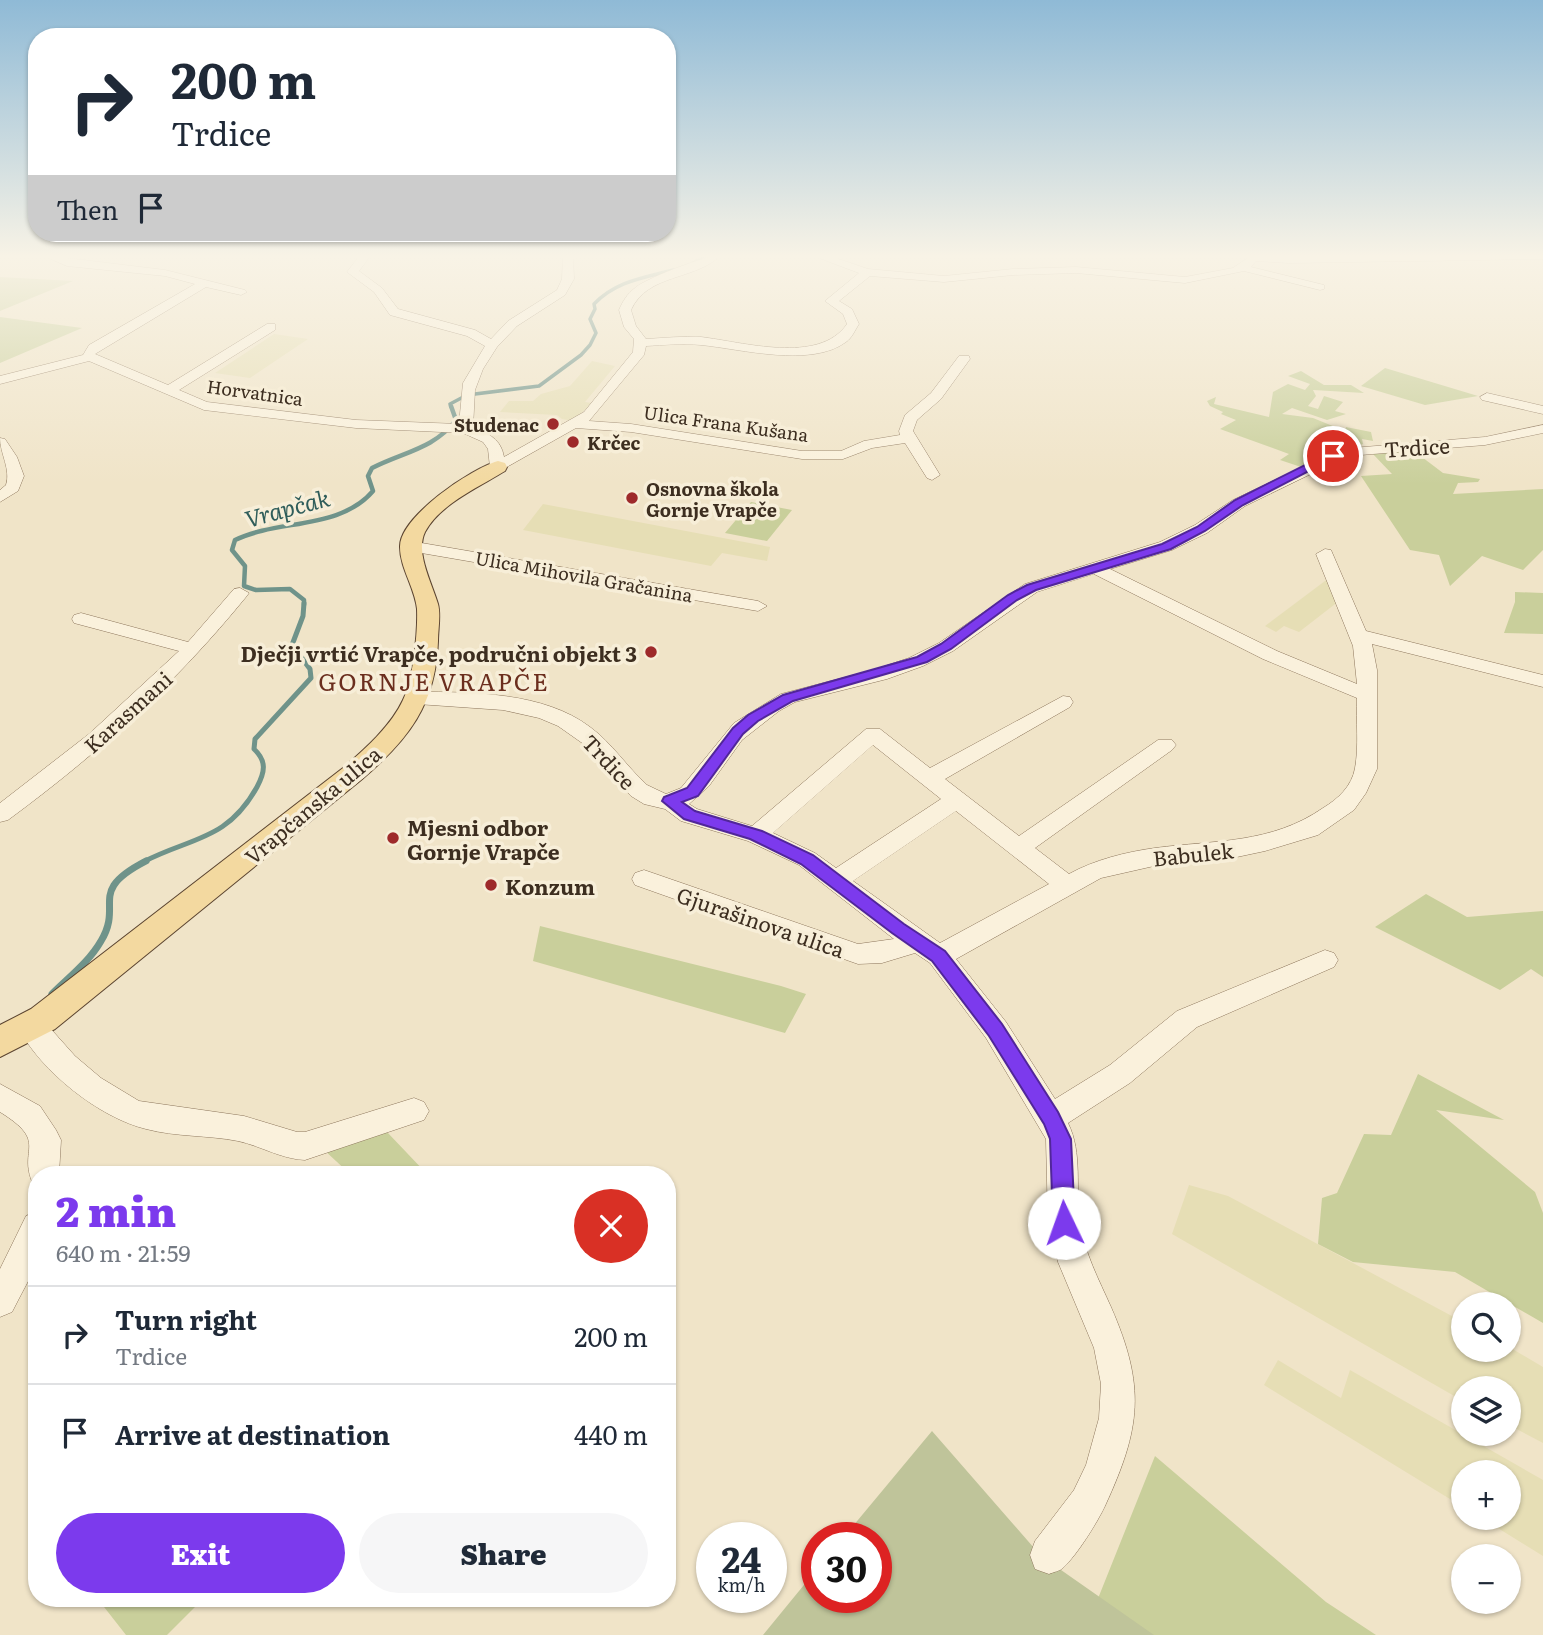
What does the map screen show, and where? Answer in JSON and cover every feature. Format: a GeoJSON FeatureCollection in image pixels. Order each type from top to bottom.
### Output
{"type":"FeatureCollection","features":[{"type":"Feature","properties":{"kind":"main road"},"geometry":{"type":"LineString","coordinates":[[410,546],[417,528],[432,512],[498,467]]}},
{"type":"Feature","properties":{"kind":"main road","name":"Vrapčanska ulica"},"geometry":{"type":"LineString","coordinates":[[0,1042],[32,1027],[372,757],[404,720],[417,698],[426,649],[428,608],[410,546]]}},
{"type":"Feature","properties":{"kind":"street"},"geometry":{"type":"LineString","coordinates":[[0,380],[90,357],[88,353],[93,348],[121,331]]}},
{"type":"Feature","properties":{"kind":"street"},"geometry":{"type":"LineString","coordinates":[[168,391],[264,331]]}},
{"type":"Feature","properties":{"kind":"street"},"geometry":{"type":"LineString","coordinates":[[465,331],[492,345]]}},
{"type":"Feature","properties":{"kind":"street"},"geometry":{"type":"LineString","coordinates":[[455,428],[470,417],[467,396],[471,378],[492,345],[506,331]]}},
{"type":"Feature","properties":{"kind":"street"},"geometry":{"type":"LineString","coordinates":[[455,428],[488,439],[495,449],[498,467],[576,424],[598,405],[618,374],[635,358],[640,343],[634,331]]}},
{"type":"Feature","properties":{"kind":"street"},"geometry":{"type":"LineString","coordinates":[[640,343],[697,341],[788,350],[831,346],[848,336],[850,331]]}},
{"type":"Feature","properties":{"kind":"street","name":"Horvatnica"},"geometry":{"type":"LineString","coordinates":[[90,357],[204,406],[356,424],[455,428]]}},
{"type":"Feature","properties":{"kind":"street"},"geometry":{"type":"LineString","coordinates":[[932,475],[906,431],[910,418],[936,396],[964,359]]}},
{"type":"Feature","properties":{"kind":"street"},"geometry":{"type":"LineString","coordinates":[[1488,397],[1543,410]]}},
{"type":"Feature","properties":{"kind":"street","name":"Ulica Frana Kušana"},"geometry":{"type":"LineString","coordinates":[[576,424],[631,428],[802,455],[843,455],[869,444],[909,438]]}},
{"type":"Feature","properties":{"kind":"street","name":"Trdice"},"geometry":{"type":"LineString","coordinates":[[417,698],[470,700],[541,712],[564,720],[586,733],[637,791],[653,799],[669,801],[692,792],[738,731],[769,708],[788,698],[922,660],[946,647],[1022,593],[1050,580],[1166,546],[1201,529],[1239,503],[1345,452],[1485,441],[1543,429]]}},
{"type":"Feature","properties":{"kind":"street"},"geometry":{"type":"LineString","coordinates":[[0,442],[8,453],[16,479],[14,485],[0,497]]}},
{"type":"Feature","properties":{"kind":"street","name":"Ulica Mihovila Gračanina"},"geometry":{"type":"LineString","coordinates":[[410,546],[758,606]]}},
{"type":"Feature","properties":{"kind":"street","name":"Babulek"},"geometry":{"type":"LineString","coordinates":[[929,949],[1017,915],[1065,884],[1112,864],[1245,848],[1296,835],[1324,821],[1346,804],[1355,793],[1366,769],[1367,670],[1358,635],[1325,554]]}},
{"type":"Feature","properties":{"kind":"street"},"geometry":{"type":"LineString","coordinates":[[1095,568],[1270,655],[1366,695]]}},
{"type":"Feature","properties":{"kind":"street","name":"Karasmani"},"geometry":{"type":"LineString","coordinates":[[0,814],[65,766],[194,649],[240,593]]}},
{"type":"Feature","properties":{"kind":"street"},"geometry":{"type":"LineString","coordinates":[[81,619],[194,649]]}},
{"type":"Feature","properties":{"kind":"street"},"geometry":{"type":"LineString","coordinates":[[1358,635],[1543,681]]}},
{"type":"Feature","properties":{"kind":"street"},"geometry":{"type":"LineString","coordinates":[[929,778],[1063,702]]}},
{"type":"Feature","properties":{"kind":"street"},"geometry":{"type":"LineString","coordinates":[[756,835],[873,734],[1065,884]]}},
{"type":"Feature","properties":{"kind":"street"},"geometry":{"type":"LineString","coordinates":[[1020,847],[1166,745]]}},
{"type":"Feature","properties":{"kind":"street"},"geometry":{"type":"LineString","coordinates":[[835,881],[956,800]]}},
{"type":"Feature","properties":{"kind":"street"},"geometry":{"type":"LineString","coordinates":[[669,801],[689,815],[756,835],[807,859],[929,949],[996,1030],[1051,1118],[1061,1139],[1064,1223],[1071,1249],[1111,1347],[1118,1384],[1117,1418],[1103,1469],[1087,1503],[1049,1555]]}},
{"type":"Feature","properties":{"kind":"street","name":"Gjurašinova ulica"},"geometry":{"type":"LineString","coordinates":[[644,879],[858,954],[929,949]]}},
{"type":"Feature","properties":{"kind":"street"},"geometry":{"type":"LineString","coordinates":[[1051,1118],[1131,1066],[1187,1019],[1325,960]]}},
{"type":"Feature","properties":{"kind":"street"},"geometry":{"type":"LineString","coordinates":[[32,1027],[74,1073],[105,1096],[142,1114],[246,1129],[295,1147],[414,1111]]}},
{"type":"Feature","properties":{"kind":"street"},"geometry":{"type":"LineString","coordinates":[[0,1097],[30,1115],[46,1140],[44,1166]]}},
{"type":"Feature","properties":{"kind":"street"},"geometry":{"type":"LineString","coordinates":[[0,1300],[18,1271],[28,1248]]}},
{"type":"Feature","properties":{"kind":"shaded area"},"geometry":{"type":"Polygon","coordinates":[[[274,334],[308,339],[250,378],[215,373],[274,334]]]}},
{"type":"Feature","properties":{"kind":"shaded area"},"geometry":{"type":"Polygon","coordinates":[[[592,361],[615,366],[585,402],[592,403],[573,421],[557,415],[500,412],[509,401],[533,401],[541,394],[570,386],[592,361]]]}},
{"type":"Feature","properties":{"kind":"shaded area"},"geometry":{"type":"Polygon","coordinates":[[[543,504],[770,547],[767,561],[722,553],[711,566],[523,530],[543,504]]]}},
{"type":"Feature","properties":{"kind":"shaded area"},"geometry":{"type":"Polygon","coordinates":[[[1329,578],[1339,601],[1299,632],[1284,626],[1276,632],[1265,626],[1329,578]]]}},
{"type":"Feature","properties":{"kind":"shaded area"},"geometry":{"type":"Polygon","coordinates":[[[1189,1185],[1228,1196],[1451,1316],[1451,1362],[1521,1362],[1521,1354],[1543,1367],[1543,1443],[1521,1431],[1521,1376],[1451,1376],[1451,1394],[1172,1234],[1189,1185]]]}},
{"type":"Feature","properties":{"kind":"shaded area"},"geometry":{"type":"Polygon","coordinates":[[[1278,1360],[1341,1398],[1350,1370],[1451,1428],[1451,1446],[1483,1446],[1508,1460],[1451,1460],[1451,1500],[1264,1385],[1278,1360]]]}},
{"type":"Feature","properties":{"kind":"shaded area"},"geometry":{"type":"Polygon","coordinates":[[[1521,1467],[1543,1480],[1543,1556],[1501,1530],[1521,1530],[1521,1467]]]}},
{"type":"Feature","properties":{"kind":"green space"},"geometry":{"type":"Polygon","coordinates":[[[0,331],[74,331],[0,363],[0,331]]]}},
{"type":"Feature","properties":{"kind":"green space"},"geometry":{"type":"Polygon","coordinates":[[[1385,368],[1478,396],[1425,405],[1361,386],[1385,368]]]}},
{"type":"Feature","properties":{"kind":"green space"},"geometry":{"type":"Polygon","coordinates":[[[1301,371],[1324,385],[1351,385],[1364,393],[1313,390],[1316,396],[1308,406],[1318,409],[1324,396],[1343,402],[1335,411],[1346,414],[1327,420],[1292,408],[1282,414],[1313,418],[1345,431],[1346,427],[1371,432],[1373,441],[1362,439],[1363,444],[1301,467],[1280,460],[1289,454],[1220,429],[1236,420],[1221,414],[1223,412],[1210,406],[1207,401],[1216,397],[1214,404],[1269,417],[1273,392],[1288,384],[1305,390],[1310,384],[1288,376],[1301,371]]]}},
{"type":"Feature","properties":{"kind":"green space"},"geometry":{"type":"Polygon","coordinates":[[[1414,451],[1443,473],[1480,479],[1478,482],[1458,483],[1453,494],[1543,489],[1543,550],[1523,570],[1482,556],[1450,586],[1439,555],[1410,550],[1361,476],[1392,474],[1372,453],[1414,451]]]}},
{"type":"Feature","properties":{"kind":"green space"},"geometry":{"type":"Polygon","coordinates":[[[751,502],[792,510],[767,541],[725,533],[751,502]]]}},
{"type":"Feature","properties":{"kind":"green space"},"geometry":{"type":"Polygon","coordinates":[[[1515,592],[1543,593],[1543,634],[1504,633],[1515,602],[1515,592]]]}},
{"type":"Feature","properties":{"kind":"green space"},"geometry":{"type":"Polygon","coordinates":[[[1426,894],[1467,917],[1543,911],[1543,977],[1531,969],[1500,990],[1375,927],[1426,894]]]}},
{"type":"Feature","properties":{"kind":"green space"},"geometry":{"type":"Polygon","coordinates":[[[540,926],[806,994],[785,1033],[533,961],[540,926]]]}},
{"type":"Feature","properties":{"kind":"green space"},"geometry":{"type":"Polygon","coordinates":[[[1418,1074],[1504,1120],[1436,1110],[1535,1192],[1543,1213],[1543,1323],[1521,1310],[1521,1292],[1490,1292],[1455,1272],[1353,1262],[1318,1244],[1322,1198],[1337,1193],[1364,1134],[1391,1135],[1418,1074]]]}},
{"type":"Feature","properties":{"kind":"green space"},"geometry":{"type":"Polygon","coordinates":[[[387,1132],[419,1166],[341,1166],[323,1149],[387,1132]]]}},
{"type":"Feature","properties":{"kind":"green space"},"geometry":{"type":"Polygon","coordinates":[[[932,1431],[1041,1556],[1154,1635],[763,1635],[781,1613],[787,1613],[787,1606],[801,1589],[801,1613],[892,1613],[892,1522],[856,1522],[932,1431]]]}},
{"type":"Feature","properties":{"kind":"green space"},"geometry":{"type":"Polygon","coordinates":[[[1155,1456],[1326,1602],[1376,1635],[1089,1635],[1085,1631],[1155,1456]]]}},
{"type":"Feature","properties":{"kind":"green space"},"geometry":{"type":"Polygon","coordinates":[[[104,1607],[195,1607],[167,1635],[126,1635],[104,1607]]]}},
{"type":"Feature","properties":{"kind":"waterway","name":"Vrapčak"},"geometry":{"type":"LineString","coordinates":[[451,407],[450,404],[467,395],[539,386],[581,355],[590,345],[595,331]]}},
{"type":"Feature","properties":{"kind":"waterway","name":"Vrapčak"},"geometry":{"type":"LineString","coordinates":[[304,603],[304,600],[290,589],[256,590],[244,586],[245,566],[232,550],[235,540],[252,533],[326,518],[359,503],[373,491],[368,476],[372,468],[428,444],[447,430],[456,420],[451,406]]}},
{"type":"Feature","properties":{"kind":"waterway","name":"Vrapčak"},"geometry":{"type":"LineString","coordinates":[[143,862],[220,828],[245,805],[257,787],[262,776],[263,762],[254,749],[255,739],[311,678],[310,669],[292,645],[303,616],[304,603]]}},
{"type":"Feature","properties":{"kind":"waterway","name":"Vrapčak"},"geometry":{"type":"LineString","coordinates":[[52,994],[85,963],[101,941],[107,928],[111,890],[117,881],[146,861]]}},
{"type":"Feature","properties":{"kind":"place","name":"Studenac"},"geometry":{"type":"Point","coordinates":[553,424]}},
{"type":"Feature","properties":{"kind":"place","name":"Krčec"},"geometry":{"type":"Point","coordinates":[573,442]}},
{"type":"Feature","properties":{"kind":"place","name":"Osnovna škola Gornje Vrapče"},"geometry":{"type":"Point","coordinates":[632,498]}},
{"type":"Feature","properties":{"kind":"place","name":"Dječji vrtić Vrapče, područni objekt 3"},"geometry":{"type":"Point","coordinates":[651,652]}},
{"type":"Feature","properties":{"kind":"place","name":"Mjesni odbor Gornje Vrapče"},"geometry":{"type":"Point","coordinates":[393,838]}},
{"type":"Feature","properties":{"kind":"place","name":"Konzum"},"geometry":{"type":"Point","coordinates":[491,885]}},
{"type":"Feature","properties":{"kind":"district","name":"GORNJE VRAPČE"},"geometry":{"type":"Point","coordinates":[434,680]}},
{"type":"Feature","properties":{"kind":"route"},"geometry":{"type":"LineString","coordinates":[[1064,1223],[1061,1139],[1051,1118],[996,1030],[939,956],[898,929],[807,859],[756,835],[689,815],[669,801],[678,800],[692,792],[738,731],[753,718],[788,698],[922,660],[946,647],[1031,588],[1050,580],[1126,561],[1166,546],[1201,529],[1239,503],[1333,456]]}}]}
